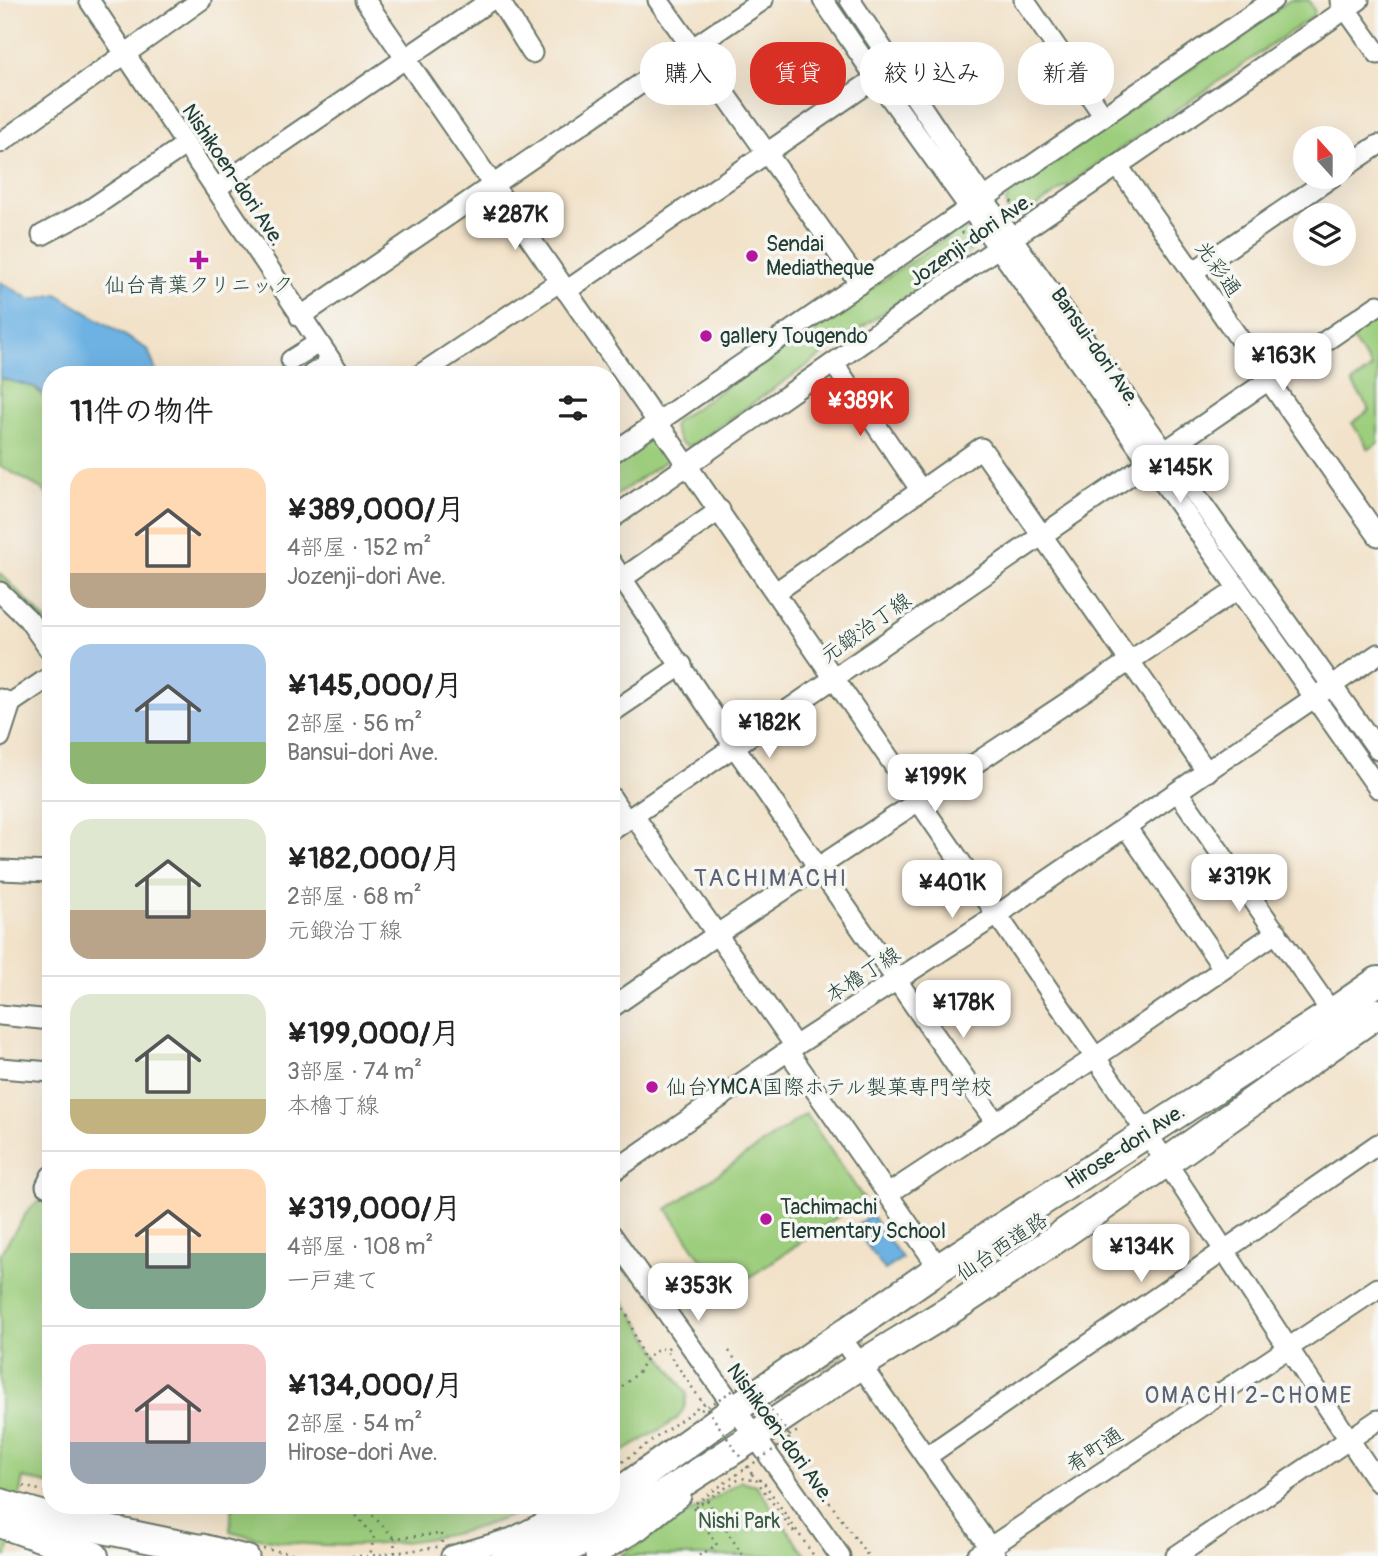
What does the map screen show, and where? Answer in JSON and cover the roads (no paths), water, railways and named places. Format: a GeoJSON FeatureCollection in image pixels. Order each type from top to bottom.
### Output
{"type":"FeatureCollection","features":[{"type":"Feature","properties":{"kind":"highway","name":"Hirose-dori Ave."},"geometry":{"type":"LineString","coordinates":[[735,1409],[858,1348],[960,1303],[1152,1152],[1231,1080],[1378,981]]}},
{"type":"Feature","properties":{"kind":"highway","name":"Hirose-dori Ave."},"geometry":{"type":"LineString","coordinates":[[753,1436],[858,1348],[939,1268],[1249,1102],[1377,1015]]}},
{"type":"Feature","properties":{"kind":"highway"},"geometry":{"type":"LineString","coordinates":[[620,1491],[735,1409]]}},
{"type":"Feature","properties":{"kind":"highway"},"geometry":{"type":"LineString","coordinates":[[552,1556],[730,1466],[753,1436]]}},
{"type":"Feature","properties":{"kind":"highway"},"geometry":{"type":"LineString","coordinates":[[0,1503],[56,1538],[94,1556]]}},
{"type":"Feature","properties":{"kind":"highway"},"geometry":{"type":"LineString","coordinates":[[506,1556],[560,1531],[587,1514]]}},
{"type":"Feature","properties":{"kind":"highway"},"geometry":{"type":"LineString","coordinates":[[0,1523],[56,1538],[106,1556]]}},
{"type":"Feature","properties":{"kind":"highway"},"geometry":{"type":"LineString","coordinates":[[56,1538],[215,1550]]}},
{"type":"Feature","properties":{"kind":"highway"},"geometry":{"type":"LineString","coordinates":[[56,1538],[181,1556]]}},
{"type":"Feature","properties":{"kind":"street","name":"Nishikoen-dori Ave."},"geometry":{"type":"LineString","coordinates":[[89,0],[335,366]]}},
{"type":"Feature","properties":{"kind":"street"},"geometry":{"type":"LineString","coordinates":[[0,144],[201,0]]}},
{"type":"Feature","properties":{"kind":"street"},"geometry":{"type":"LineString","coordinates":[[365,0],[618,366]]}},
{"type":"Feature","properties":{"kind":"street"},"geometry":{"type":"LineString","coordinates":[[215,189],[491,0]]}},
{"type":"Feature","properties":{"kind":"street"},"geometry":{"type":"LineString","coordinates":[[499,0],[532,53]]}},
{"type":"Feature","properties":{"kind":"street"},"geometry":{"type":"LineString","coordinates":[[658,0],[687,42]]}},
{"type":"Feature","properties":{"kind":"street"},"geometry":{"type":"LineString","coordinates":[[699,42],[762,0]]}},
{"type":"Feature","properties":{"kind":"street","name":"Bansui-dori Ave."},"geometry":{"type":"LineString","coordinates":[[823,0],[860,54]]}},
{"type":"Feature","properties":{"kind":"street","name":"Bansui-dori Ave."},"geometry":{"type":"LineString","coordinates":[[850,0],[976,202],[1148,463],[1378,788]]}},
{"type":"Feature","properties":{"kind":"street"},"geometry":{"type":"LineString","coordinates":[[1024,0],[1103,115]]}},
{"type":"Feature","properties":{"kind":"street","name":"Jozenji-dori Ave."},"geometry":{"type":"LineString","coordinates":[[620,448],[1273,0]]}},
{"type":"Feature","properties":{"kind":"street"},"geometry":{"type":"LineString","coordinates":[[1348,3],[1378,54]]}},
{"type":"Feature","properties":{"kind":"street","name":"Jozenji-dori Ave."},"geometry":{"type":"LineString","coordinates":[[620,513],[1348,3]]}},
{"type":"Feature","properties":{"kind":"street"},"geometry":{"type":"LineString","coordinates":[[300,317],[640,82]]}},
{"type":"Feature","properties":{"kind":"street"},"geometry":{"type":"LineString","coordinates":[[434,366],[563,287],[768,153],[860,89]]}},
{"type":"Feature","properties":{"kind":"street"},"geometry":{"type":"LineString","coordinates":[[733,105],[860,284]]}},
{"type":"Feature","properties":{"kind":"street","name":"Bansui-dori Ave."},"geometry":{"type":"LineString","coordinates":[[898,105],[976,202]]}},
{"type":"Feature","properties":{"kind":"street"},"geometry":{"type":"LineString","coordinates":[[42,235],[89,210],[186,145]]}},
{"type":"Feature","properties":{"kind":"street"},"geometry":{"type":"LineString","coordinates":[[1356,161],[1378,145]]}},
{"type":"Feature","properties":{"kind":"street","name":"光彩通"},"geometry":{"type":"LineString","coordinates":[[1118,166],[1268,379],[1372,515],[1378,536]]}},
{"type":"Feature","properties":{"kind":"street"},"geometry":{"type":"LineString","coordinates":[[1193,272],[1314,189]]}},
{"type":"Feature","properties":{"kind":"street","name":"Bansui-dori Ave."},"geometry":{"type":"LineString","coordinates":[[1005,243],[1166,451],[1378,750]]}},
{"type":"Feature","properties":{"kind":"street"},"geometry":{"type":"LineString","coordinates":[[1166,451],[1378,305]]}},
{"type":"Feature","properties":{"kind":"street"},"geometry":{"type":"LineString","coordinates":[[291,360],[318,343]]}},
{"type":"Feature","properties":{"kind":"street"},"geometry":{"type":"LineString","coordinates":[[834,364],[920,489]]}},
{"type":"Feature","properties":{"kind":"street"},"geometry":{"type":"LineString","coordinates":[[620,368],[1096,1057],[1152,1152],[1224,1252],[1378,1482]]}},
{"type":"Feature","properties":{"kind":"street"},"geometry":{"type":"LineString","coordinates":[[776,592],[981,448],[1207,772]]}},
{"type":"Feature","properties":{"kind":"street","name":"元鍛治丁線"},"geometry":{"type":"LineString","coordinates":[[623,822],[1166,451]]}},
{"type":"Feature","properties":{"kind":"street"},"geometry":{"type":"LineString","coordinates":[[620,582],[720,510]]}},
{"type":"Feature","properties":{"kind":"street"},"geometry":{"type":"LineString","coordinates":[[620,584],[682,665],[734,746],[996,1123]]}},
{"type":"Feature","properties":{"kind":"street"},"geometry":{"type":"LineString","coordinates":[[620,1002],[716,935],[1237,590]]}},
{"type":"Feature","properties":{"kind":"street"},"geometry":{"type":"LineString","coordinates":[[0,592],[28,619],[42,639]]}},
{"type":"Feature","properties":{"kind":"street"},"geometry":{"type":"LineString","coordinates":[[1334,685],[1378,654]]}},
{"type":"Feature","properties":{"kind":"street"},"geometry":{"type":"LineString","coordinates":[[620,707],[682,665]]}},
{"type":"Feature","properties":{"kind":"street"},"geometry":{"type":"LineString","coordinates":[[0,737],[5,701],[42,681]]}},
{"type":"Feature","properties":{"kind":"street","name":"本櫓丁線"},"geometry":{"type":"LineString","coordinates":[[620,1167],[792,1048],[997,915],[1334,685]]}},
{"type":"Feature","properties":{"kind":"street"},"geometry":{"type":"LineString","coordinates":[[1178,792],[1332,1013]]}},
{"type":"Feature","properties":{"kind":"street"},"geometry":{"type":"LineString","coordinates":[[623,822],[716,935],[939,1268]]}},
{"type":"Feature","properties":{"kind":"street"},"geometry":{"type":"LineString","coordinates":[[1126,827],[1223,968]]}},
{"type":"Feature","properties":{"kind":"street"},"geometry":{"type":"LineString","coordinates":[[0,870],[42,872]]}},
{"type":"Feature","properties":{"kind":"street"},"geometry":{"type":"LineString","coordinates":[[888,1194],[1096,1057],[1277,932]]}},
{"type":"Feature","properties":{"kind":"street"},"geometry":{"type":"LineString","coordinates":[[0,1015],[42,1019]]}},
{"type":"Feature","properties":{"kind":"street"},"geometry":{"type":"LineString","coordinates":[[0,1068],[42,1071]]}},
{"type":"Feature","properties":{"kind":"street"},"geometry":{"type":"LineString","coordinates":[[926,1457],[1378,1144]]}},
{"type":"Feature","properties":{"kind":"street","name":"Nishikoen-dori Ave."},"geometry":{"type":"LineString","coordinates":[[620,1247],[840,1556]]}},
{"type":"Feature","properties":{"kind":"street","name":"肴町通"},"geometry":{"type":"LineString","coordinates":[[988,1553],[1378,1288]]}},
{"type":"Feature","properties":{"kind":"street"},"geometry":{"type":"LineString","coordinates":[[858,1348],[988,1553]]}},
{"type":"Feature","properties":{"kind":"street"},"geometry":{"type":"LineString","coordinates":[[1177,1556],[1378,1420]]}},
{"type":"Feature","properties":{"kind":"street"},"geometry":{"type":"LineString","coordinates":[[620,1482],[674,1452]]}},
{"type":"Feature","properties":{"kind":"street"},"geometry":{"type":"LineString","coordinates":[[595,1556],[639,1530],[730,1466]]}},
{"type":"Feature","properties":{"kind":"street"},"geometry":{"type":"LineString","coordinates":[[0,1496],[42,1505]]}},
{"type":"Feature","properties":{"kind":"street"},"geometry":{"type":"LineString","coordinates":[[87,1514],[215,1550],[251,1551]]}},
{"type":"Feature","properties":{"kind":"street"},"geometry":{"type":"LineString","coordinates":[[451,1556],[512,1538],[560,1514]]}},
{"type":"Feature","properties":{"kind":"street"},"geometry":{"type":"LineString","coordinates":[[0,1533],[56,1538]]}},
{"type":"Feature","properties":{"kind":"water"},"geometry":{"type":"Polygon","coordinates":[[[0,282],[32,300],[57,294],[148,350],[154,366],[42,366],[42,393],[34,387],[0,378],[0,282]]]}},
{"type":"Feature","properties":{"kind":"water"},"geometry":{"type":"Polygon","coordinates":[[[871,1215],[902,1258],[885,1270],[854,1227],[871,1215]]]}},
{"type":"Feature","properties":{"kind":"tunnel"},"geometry":{"type":"LineString","coordinates":[[778,1395],[863,1341]]}},
{"type":"Feature","properties":{"kind":"place","name":"Sendai Mediatheque"},"geometry":{"type":"Point","coordinates":[752,256]}},
{"type":"Feature","properties":{"kind":"place","name":"仙台青葉クリニック"},"geometry":{"type":"Point","coordinates":[199,260]}},
{"type":"Feature","properties":{"kind":"place","name":"gallery Tougendo"},"geometry":{"type":"Point","coordinates":[706,336]}},
{"type":"Feature","properties":{"kind":"place","name":"仙台YMCA国際ホテル製菓専門学校"},"geometry":{"type":"Point","coordinates":[652,1087]}},
{"type":"Feature","properties":{"kind":"place","name":"Tachimachi Elementary School"},"geometry":{"type":"Point","coordinates":[766,1219]}},
{"type":"Feature","properties":{"kind":"district","name":"TACHIMACHI"},"geometry":{"type":"Point","coordinates":[771,878]}},
{"type":"Feature","properties":{"kind":"district","name":"OMACHI 2-CHOME"},"geometry":{"type":"Point","coordinates":[1249,1395]}},
{"type":"Feature","properties":{"kind":"park label","name":"Nishi Park"},"geometry":{"type":"Point","coordinates":[739,1521]}}]}
